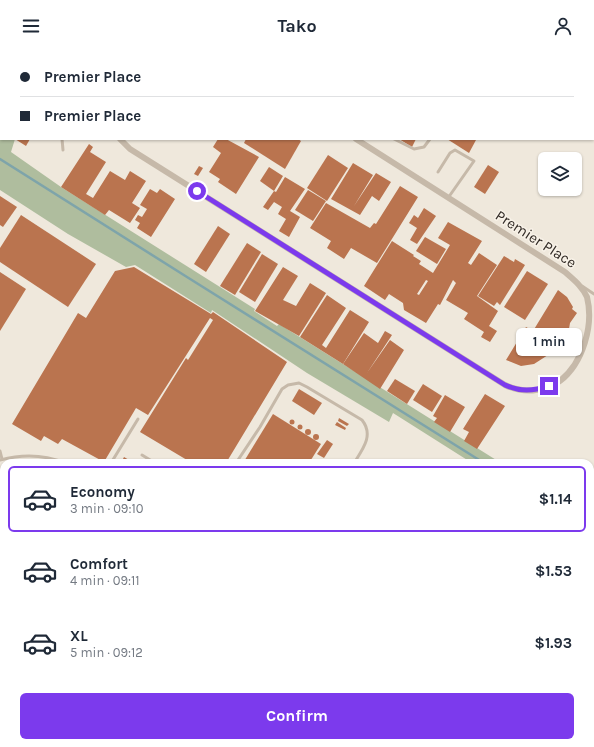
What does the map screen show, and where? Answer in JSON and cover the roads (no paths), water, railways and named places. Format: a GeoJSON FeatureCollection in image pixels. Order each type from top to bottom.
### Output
{"type":"FeatureCollection","features":[{"type":"Feature","properties":{"kind":"street","name":"Premier Place"},"geometry":{"type":"LineString","coordinates":[[121,140],[130,149],[514,390],[524,391],[538,389],[559,381],[581,356],[587,346],[592,330],[592,314],[588,298],[579,284],[565,272],[358,140]]}},
{"type":"Feature","properties":{"kind":"lane"},"geometry":{"type":"LineString","coordinates":[[62,140],[63,150]]}},
{"type":"Feature","properties":{"kind":"lane"},"geometry":{"type":"LineString","coordinates":[[396,140],[414,149],[424,147],[429,140]]}},
{"type":"Feature","properties":{"kind":"lane"},"geometry":{"type":"LineString","coordinates":[[438,172],[450,153],[455,150],[479,164]]}},
{"type":"Feature","properties":{"kind":"lane"},"geometry":{"type":"LineString","coordinates":[[448,198],[474,161]]}},
{"type":"Feature","properties":{"kind":"lane"},"geometry":{"type":"LineString","coordinates":[[579,284],[594,294]]}},
{"type":"Feature","properties":{"kind":"lane"},"geometry":{"type":"LineString","coordinates":[[239,459],[260,427],[282,389],[294,383],[299,383],[362,420],[366,426],[367,439],[356,459]]}},
{"type":"Feature","properties":{"kind":"lane"},"geometry":{"type":"LineString","coordinates":[[113,459],[138,419]]}},
{"type":"Feature","properties":{"kind":"lane"},"geometry":{"type":"LineString","coordinates":[[142,455],[148,459]]}},
{"type":"Feature","properties":{"kind":"lane"},"geometry":{"type":"LineString","coordinates":[[10,459],[35,456],[46,456],[54,459]]}},
{"type":"Feature","properties":{"kind":"waterway"},"geometry":{"type":"LineString","coordinates":[[0,159],[478,459]]}}]}
